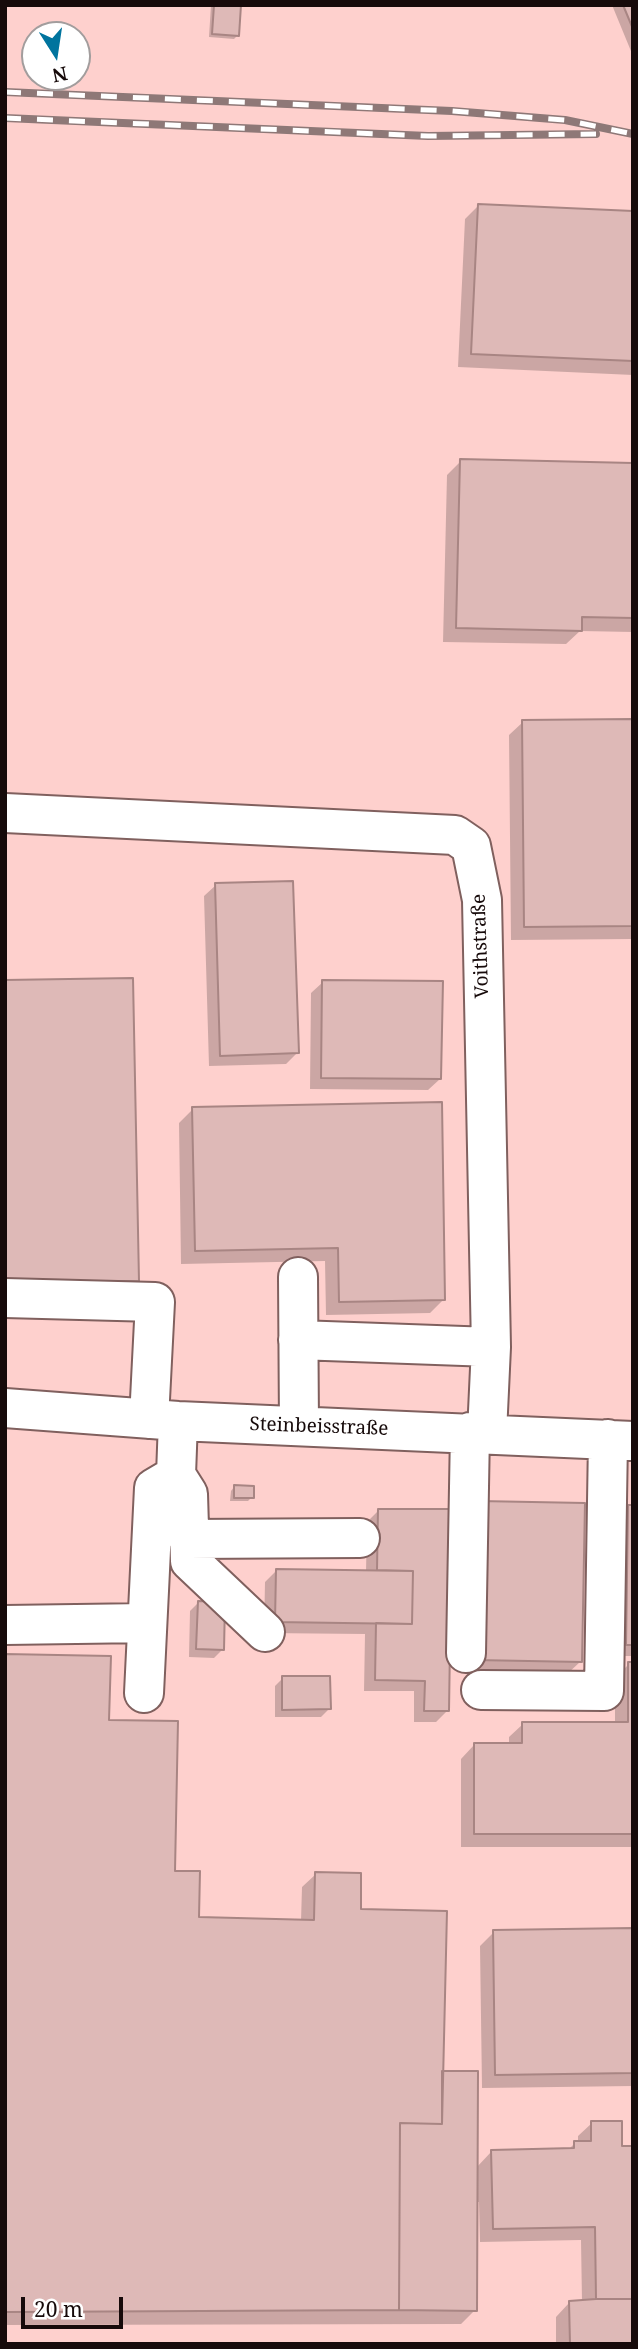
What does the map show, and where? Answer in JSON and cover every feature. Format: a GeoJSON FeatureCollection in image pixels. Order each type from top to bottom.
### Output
{"type":"FeatureCollection","features":[{"type":"Feature","properties":{"kind":"street","name":"Voithstraße"},"geometry":{"type":"LineString","coordinates":[[5,813],[455,835],[471,846],[482,900],[491,1348],[479,1432],[466,1653]]}},
{"type":"Feature","properties":{"kind":"street"},"geometry":{"type":"LineString","coordinates":[[298,1277],[299,1426]]}},
{"type":"Feature","properties":{"kind":"street"},"geometry":{"type":"LineString","coordinates":[[5,1298],[155,1302],[164,1420],[176,1475],[188,1494],[190,1561],[265,1632]]}},
{"type":"Feature","properties":{"kind":"street"},"geometry":{"type":"LineString","coordinates":[[298,1340],[491,1348]]}},
{"type":"Feature","properties":{"kind":"street","name":"Steinbeisstraße"},"geometry":{"type":"LineString","coordinates":[[5,1408],[164,1420],[621,1440]]}},
{"type":"Feature","properties":{"kind":"street"},"geometry":{"type":"LineString","coordinates":[[481,1690],[604,1691],[621,1440]]}},
{"type":"Feature","properties":{"kind":"street"},"geometry":{"type":"LineString","coordinates":[[144,1693],[154,1488],[176,1475]]}},
{"type":"Feature","properties":{"kind":"street"},"geometry":{"type":"LineString","coordinates":[[188,1539],[360,1538]]}},
{"type":"Feature","properties":{"kind":"street"},"geometry":{"type":"LineString","coordinates":[[5,1625],[147,1623]]}},
{"type":"Feature","properties":{"kind":"shaded area"},"geometry":{"type":"Polygon","coordinates":[[[5,5],[633,5],[633,2344],[5,2344],[5,5]]]}},
{"type":"Feature","properties":{"kind":"building"},"geometry":{"type":"Polygon","coordinates":[[[214,5],[241,5],[239,36],[212,34],[214,5]]]}},
{"type":"Feature","properties":{"kind":"building"},"geometry":{"type":"Polygon","coordinates":[[[623,5],[633,5],[633,29],[623,5]]]}},
{"type":"Feature","properties":{"kind":"building"},"geometry":{"type":"Polygon","coordinates":[[[478,204],[633,211],[633,361],[471,354],[478,204]]]}},
{"type":"Feature","properties":{"kind":"building"},"geometry":{"type":"Polygon","coordinates":[[[460,459],[633,463],[633,618],[582,617],[582,631],[456,628],[460,459]]]}},
{"type":"Feature","properties":{"kind":"building"},"geometry":{"type":"Polygon","coordinates":[[[633,719],[633,926],[524,927],[522,720],[633,719]]]}},
{"type":"Feature","properties":{"kind":"building"},"geometry":{"type":"Polygon","coordinates":[[[293,881],[299,1053],[220,1056],[215,883],[293,881]]]}},
{"type":"Feature","properties":{"kind":"building"},"geometry":{"type":"Polygon","coordinates":[[[133,978],[139,1281],[5,1284],[5,980],[133,978]]]}},
{"type":"Feature","properties":{"kind":"building"},"geometry":{"type":"Polygon","coordinates":[[[322,980],[443,981],[441,1079],[321,1078],[322,980]]]}},
{"type":"Feature","properties":{"kind":"building"},"geometry":{"type":"Polygon","coordinates":[[[442,1102],[445,1300],[339,1302],[338,1248],[195,1251],[192,1107],[442,1102]]]}},
{"type":"Feature","properties":{"kind":"building"},"geometry":{"type":"Polygon","coordinates":[[[234,1485],[254,1486],[254,1498],[234,1498],[234,1485]]]}},
{"type":"Feature","properties":{"kind":"building"},"geometry":{"type":"Polygon","coordinates":[[[479,1501],[585,1503],[582,1662],[475,1660],[479,1501]]]}},
{"type":"Feature","properties":{"kind":"building"},"geometry":{"type":"Polygon","coordinates":[[[628,1505],[633,1505],[633,1645],[626,1645],[628,1505]]]}},
{"type":"Feature","properties":{"kind":"building"},"geometry":{"type":"Polygon","coordinates":[[[378,1509],[452,1509],[449,1711],[424,1711],[425,1681],[375,1680],[376,1623],[412,1624],[413,1571],[377,1570],[378,1509]]]}},
{"type":"Feature","properties":{"kind":"building"},"geometry":{"type":"Polygon","coordinates":[[[276,1569],[413,1571],[412,1624],[275,1622],[276,1569]]]}},
{"type":"Feature","properties":{"kind":"building"},"geometry":{"type":"Polygon","coordinates":[[[198,1601],[225,1602],[224,1650],[196,1649],[198,1601]]]}},
{"type":"Feature","properties":{"kind":"building"},"geometry":{"type":"Polygon","coordinates":[[[5,1654],[111,1656],[109,1720],[178,1721],[175,1871],[200,1871],[199,1917],[314,1920],[315,1872],[361,1873],[361,1909],[447,1911],[442,2124],[400,2123],[399,2310],[5,2312],[5,1654]]]}},
{"type":"Feature","properties":{"kind":"building"},"geometry":{"type":"Polygon","coordinates":[[[628,1662],[633,1662],[633,1834],[474,1834],[474,1743],[522,1743],[522,1722],[628,1722],[628,1662]]]}},
{"type":"Feature","properties":{"kind":"building"},"geometry":{"type":"Polygon","coordinates":[[[282,1676],[330,1676],[331,1709],[282,1710],[282,1676]]]}},
{"type":"Feature","properties":{"kind":"building"},"geometry":{"type":"Polygon","coordinates":[[[633,1928],[633,2073],[495,2075],[493,1930],[633,1928]]]}},
{"type":"Feature","properties":{"kind":"building"},"geometry":{"type":"Polygon","coordinates":[[[442,2071],[478,2071],[477,2311],[399,2310],[400,2123],[442,2124],[442,2071]]]}},
{"type":"Feature","properties":{"kind":"building"},"geometry":{"type":"Polygon","coordinates":[[[591,2121],[622,2121],[622,2146],[633,2146],[633,2299],[596,2299],[595,2227],[493,2229],[491,2150],[574,2148],[574,2141],[591,2141],[591,2121]]]}},
{"type":"Feature","properties":{"kind":"building"},"geometry":{"type":"Polygon","coordinates":[[[633,2299],[633,2344],[570,2344],[569,2301],[633,2299]]]}},
{"type":"Feature","properties":{"kind":"railway"},"geometry":{"type":"LineString","coordinates":[[5,92],[452,111],[565,120],[633,134]]}},
{"type":"Feature","properties":{"kind":"railway"},"geometry":{"type":"LineString","coordinates":[[5,118],[428,136],[596,134]]}}]}
